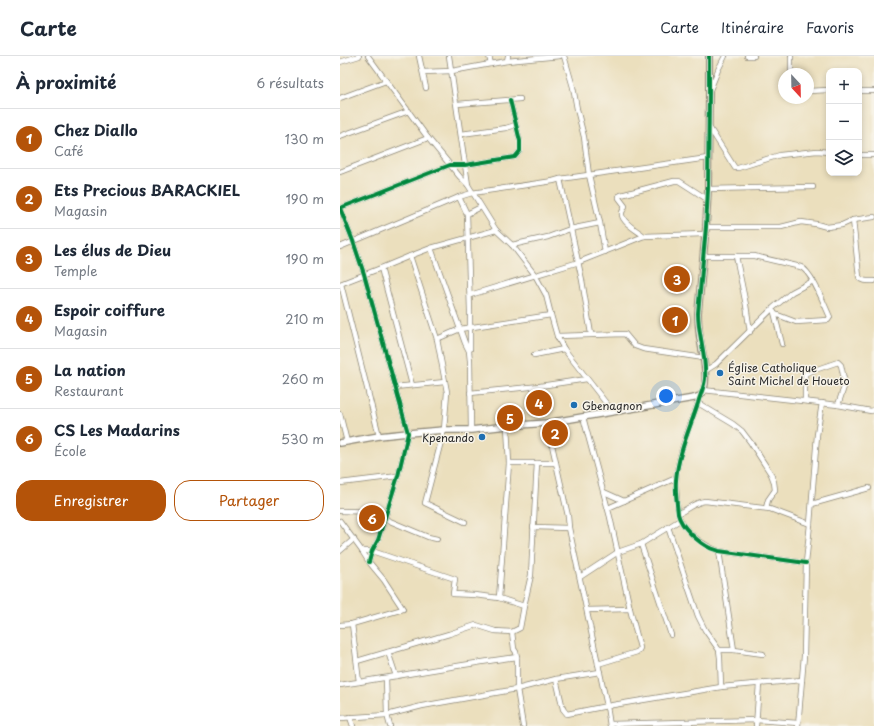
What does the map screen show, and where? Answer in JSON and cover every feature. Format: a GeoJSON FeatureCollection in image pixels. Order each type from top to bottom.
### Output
{"type":"FeatureCollection","features":[{"type":"Feature","properties":{"kind":"street"},"geometry":{"type":"LineString","coordinates":[[340,62],[359,56]]}},
{"type":"Feature","properties":{"kind":"street"},"geometry":{"type":"LineString","coordinates":[[368,56],[428,138],[468,185],[496,230],[512,245],[535,275],[546,295],[557,336],[564,349],[613,412]]}},
{"type":"Feature","properties":{"kind":"street"},"geometry":{"type":"LineString","coordinates":[[419,56],[426,88]]}},
{"type":"Feature","properties":{"kind":"street"},"geometry":{"type":"LineString","coordinates":[[449,56],[468,185]]}},
{"type":"Feature","properties":{"kind":"street"},"geometry":{"type":"LineString","coordinates":[[489,56],[491,64]]}},
{"type":"Feature","properties":{"kind":"street"},"geometry":{"type":"LineString","coordinates":[[422,72],[452,71],[491,64],[508,59],[560,56]]}},
{"type":"Feature","properties":{"kind":"street"},"geometry":{"type":"LineString","coordinates":[[564,56],[573,87],[584,137],[589,175],[605,252]]}},
{"type":"Feature","properties":{"kind":"street"},"geometry":{"type":"LineString","coordinates":[[709,56],[710,92],[708,189],[698,323],[704,358],[705,380],[681,454],[676,478],[679,517],[692,534],[710,548],[719,551],[806,563]]}},
{"type":"Feature","properties":{"kind":"street"},"geometry":{"type":"LineString","coordinates":[[710,92],[725,56]]}},
{"type":"Feature","properties":{"kind":"street"},"geometry":{"type":"LineString","coordinates":[[746,56],[754,56]]}},
{"type":"Feature","properties":{"kind":"street"},"geometry":{"type":"LineString","coordinates":[[791,56],[791,68]]}},
{"type":"Feature","properties":{"kind":"street"},"geometry":{"type":"LineString","coordinates":[[340,98],[386,80]]}},
{"type":"Feature","properties":{"kind":"street"},"geometry":{"type":"LineString","coordinates":[[814,91],[826,90]]}},
{"type":"Feature","properties":{"kind":"street"},"geometry":{"type":"LineString","coordinates":[[862,91],[874,91]]}},
{"type":"Feature","properties":{"kind":"street"},"geometry":{"type":"LineString","coordinates":[[456,104],[520,99]]}},
{"type":"Feature","properties":{"kind":"street"},"geometry":{"type":"LineString","coordinates":[[369,562],[372,551],[378,540],[398,476],[408,433],[364,274],[340,208],[450,165],[465,165],[515,157],[520,151],[520,140],[510,100]]}},
{"type":"Feature","properties":{"kind":"street"},"geometry":{"type":"LineString","coordinates":[[340,136],[409,111]]}},
{"type":"Feature","properties":{"kind":"street"},"geometry":{"type":"LineString","coordinates":[[461,134],[500,129],[516,125]]}},
{"type":"Feature","properties":{"kind":"street"},"geometry":{"type":"LineString","coordinates":[[709,127],[735,168],[780,155],[816,151],[826,152]]}},
{"type":"Feature","properties":{"kind":"street"},"geometry":{"type":"LineString","coordinates":[[340,172],[428,138]]}},
{"type":"Feature","properties":{"kind":"street"},"geometry":{"type":"LineString","coordinates":[[862,155],[874,155]]}},
{"type":"Feature","properties":{"kind":"street"},"geometry":{"type":"LineString","coordinates":[[340,247],[459,197],[472,193],[708,158]]}},
{"type":"Feature","properties":{"kind":"street"},"geometry":{"type":"LineString","coordinates":[[560,180],[578,262],[591,334]]}},
{"type":"Feature","properties":{"kind":"street"},"geometry":{"type":"LineString","coordinates":[[644,236],[628,224],[623,218],[622,213],[625,206],[619,196],[674,181],[679,181],[707,199]]}},
{"type":"Feature","properties":{"kind":"street"},"geometry":{"type":"LineString","coordinates":[[708,189],[812,187]]}},
{"type":"Feature","properties":{"kind":"street"},"geometry":{"type":"LineString","coordinates":[[459,197],[467,214],[470,295],[471,430]]}},
{"type":"Feature","properties":{"kind":"street"},"geometry":{"type":"LineString","coordinates":[[467,214],[481,207]]}},
{"type":"Feature","properties":{"kind":"street"},"geometry":{"type":"LineString","coordinates":[[706,227],[781,227],[801,222],[827,227],[842,225],[853,220],[874,217]]}},
{"type":"Feature","properties":{"kind":"street"},"geometry":{"type":"LineString","coordinates":[[853,220],[860,277],[865,281],[874,281]]}},
{"type":"Feature","properties":{"kind":"street"},"geometry":{"type":"LineString","coordinates":[[512,245],[548,238],[570,229],[600,223]]}},
{"type":"Feature","properties":{"kind":"street"},"geometry":{"type":"LineString","coordinates":[[379,436],[341,284],[431,248],[496,230]]}},
{"type":"Feature","properties":{"kind":"street"},"geometry":{"type":"LineString","coordinates":[[470,295],[578,262],[644,236],[705,234]]}},
{"type":"Feature","properties":{"kind":"street"},"geometry":{"type":"LineString","coordinates":[[431,248],[465,343],[470,351]]}},
{"type":"Feature","properties":{"kind":"street"},"geometry":{"type":"LineString","coordinates":[[410,256],[437,339],[447,392],[444,430],[425,502],[465,522]]}},
{"type":"Feature","properties":{"kind":"street"},"geometry":{"type":"LineString","coordinates":[[703,256],[754,256],[801,266],[808,272],[830,317],[828,320],[796,322],[775,314]]}},
{"type":"Feature","properties":{"kind":"street"},"geometry":{"type":"LineString","coordinates":[[736,256],[750,332]]}},
{"type":"Feature","properties":{"kind":"street"},"geometry":{"type":"LineString","coordinates":[[381,268],[412,385]]}},
{"type":"Feature","properties":{"kind":"street"},"geometry":{"type":"LineString","coordinates":[[705,371],[716,364],[773,308],[792,292],[813,281]]}},
{"type":"Feature","properties":{"kind":"street"},"geometry":{"type":"LineString","coordinates":[[773,308],[782,344]]}},
{"type":"Feature","properties":{"kind":"street"},"geometry":{"type":"LineString","coordinates":[[437,339],[460,329],[551,315]]}},
{"type":"Feature","properties":{"kind":"street"},"geometry":{"type":"LineString","coordinates":[[557,336],[625,334],[635,346],[643,349],[704,358]]}},
{"type":"Feature","properties":{"kind":"street"},"geometry":{"type":"LineString","coordinates":[[534,355],[564,349]]}},
{"type":"Feature","properties":{"kind":"street"},"geometry":{"type":"LineString","coordinates":[[805,401],[806,373],[838,362],[841,365],[845,384],[838,405]]}},
{"type":"Feature","properties":{"kind":"street"},"geometry":{"type":"LineString","coordinates":[[470,393],[540,386],[588,379]]}},
{"type":"Feature","properties":{"kind":"street"},"geometry":{"type":"LineString","coordinates":[[395,387],[445,382]]}},
{"type":"Feature","properties":{"kind":"street"},"geometry":{"type":"LineString","coordinates":[[703,390],[822,403],[871,411],[874,410]]}},
{"type":"Feature","properties":{"kind":"street"},"geometry":{"type":"LineString","coordinates":[[340,443],[379,436],[408,433],[444,430],[471,430],[547,423],[699,396]]}},
{"type":"Feature","properties":{"kind":"street"},"geometry":{"type":"LineString","coordinates":[[698,403],[733,424],[742,431],[751,443],[771,474],[774,482],[775,490],[768,500],[766,508]]}},
{"type":"Feature","properties":{"kind":"street"},"geometry":{"type":"LineString","coordinates":[[547,423],[568,516],[610,725],[756,723],[798,725],[804,656],[806,563],[817,435],[822,403]]}},
{"type":"Feature","properties":{"kind":"street"},"geometry":{"type":"LineString","coordinates":[[340,414],[347,442]]}},
{"type":"Feature","properties":{"kind":"street"},"geometry":{"type":"LineString","coordinates":[[583,417],[608,508],[640,650],[598,664]]}},
{"type":"Feature","properties":{"kind":"street"},"geometry":{"type":"LineString","coordinates":[[500,598],[509,463],[507,426]]}},
{"type":"Feature","properties":{"kind":"street"},"geometry":{"type":"LineString","coordinates":[[509,463],[556,463]]}},
{"type":"Feature","properties":{"kind":"street"},"geometry":{"type":"LineString","coordinates":[[357,661],[476,625],[494,631],[512,632],[520,628],[531,574],[537,463]]}},
{"type":"Feature","properties":{"kind":"street"},"geometry":{"type":"LineString","coordinates":[[340,483],[398,476]]}},
{"type":"Feature","properties":{"kind":"street"},"geometry":{"type":"LineString","coordinates":[[608,508],[676,478]]}},
{"type":"Feature","properties":{"kind":"street"},"geometry":{"type":"LineString","coordinates":[[812,504],[869,488]]}},
{"type":"Feature","properties":{"kind":"street"},"geometry":{"type":"LineString","coordinates":[[604,492],[624,501]]}},
{"type":"Feature","properties":{"kind":"street"},"geometry":{"type":"LineString","coordinates":[[580,577],[618,552],[641,544],[668,527],[694,504],[700,502],[705,501],[766,508],[810,524]]}},
{"type":"Feature","properties":{"kind":"street"},"geometry":{"type":"LineString","coordinates":[[340,511],[387,512]]}},
{"type":"Feature","properties":{"kind":"street"},"geometry":{"type":"LineString","coordinates":[[385,519],[428,537],[437,539]]}},
{"type":"Feature","properties":{"kind":"street"},"geometry":{"type":"LineString","coordinates":[[340,520],[358,547],[384,580],[403,609],[352,624],[340,625]]}},
{"type":"Feature","properties":{"kind":"street"},"geometry":{"type":"LineString","coordinates":[[534,527],[570,528]]}},
{"type":"Feature","properties":{"kind":"street"},"geometry":{"type":"LineString","coordinates":[[668,527],[698,616],[705,630],[719,650],[721,687]]}},
{"type":"Feature","properties":{"kind":"street"},"geometry":{"type":"LineString","coordinates":[[340,551],[354,539]]}},
{"type":"Feature","properties":{"kind":"street"},"geometry":{"type":"LineString","coordinates":[[641,544],[671,635]]}},
{"type":"Feature","properties":{"kind":"street"},"geometry":{"type":"LineString","coordinates":[[362,551],[372,551],[455,579],[453,594],[500,598],[524,606]]}},
{"type":"Feature","properties":{"kind":"street"},"geometry":{"type":"LineString","coordinates":[[719,551],[734,650]]}},
{"type":"Feature","properties":{"kind":"street"},"geometry":{"type":"LineString","coordinates":[[587,610],[630,609]]}},
{"type":"Feature","properties":{"kind":"street"},"geometry":{"type":"LineString","coordinates":[[352,624],[359,682]]}},
{"type":"Feature","properties":{"kind":"street"},"geometry":{"type":"LineString","coordinates":[[512,632],[514,649],[517,657],[517,688],[523,726]]}},
{"type":"Feature","properties":{"kind":"street"},"geometry":{"type":"LineString","coordinates":[[719,650],[734,650],[763,654]]}},
{"type":"Feature","properties":{"kind":"street"},"geometry":{"type":"LineString","coordinates":[[388,652],[396,676]]}},
{"type":"Feature","properties":{"kind":"street"},"geometry":{"type":"LineString","coordinates":[[340,685],[517,657]]}},
{"type":"Feature","properties":{"kind":"street"},"geometry":{"type":"LineString","coordinates":[[340,718],[387,715],[422,706],[556,679],[600,672]]}},
{"type":"Feature","properties":{"kind":"street"},"geometry":{"type":"LineString","coordinates":[[386,678],[387,715],[390,726]]}},
{"type":"Feature","properties":{"kind":"street"},"geometry":{"type":"LineString","coordinates":[[556,679],[563,709],[566,714],[721,687],[802,680]]}},
{"type":"Feature","properties":{"kind":"street"},"geometry":{"type":"LineString","coordinates":[[756,723],[759,684]]}},
{"type":"Feature","properties":{"kind":"street"},"geometry":{"type":"LineString","coordinates":[[350,718],[353,726]]}},
{"type":"Feature","properties":{"kind":"cycle path"},"geometry":{"type":"LineString","coordinates":[[709,56],[708,189],[698,313],[699,330],[705,362],[705,379],[677,470],[676,489],[678,514],[683,524],[691,534],[710,548],[719,551],[806,563]]}},
{"type":"Feature","properties":{"kind":"cycle path"},"geometry":{"type":"LineString","coordinates":[[369,562],[372,551],[378,540],[398,476],[408,433],[364,274],[340,208],[450,165],[465,165],[515,157],[520,151],[520,141],[510,100]]}},
{"type":"Feature","properties":{"kind":"place","name":"Les élus de Dieu"},"geometry":{"type":"Point","coordinates":[677,279]}},
{"type":"Feature","properties":{"kind":"place","name":"Chez Diallo"},"geometry":{"type":"Point","coordinates":[675,320]}},
{"type":"Feature","properties":{"kind":"place","name":"Église Catholique Saint Michel de Houeto"},"geometry":{"type":"Point","coordinates":[720,373]}},
{"type":"Feature","properties":{"kind":"place","name":"Espoir coiffure"},"geometry":{"type":"Point","coordinates":[539,403]}},
{"type":"Feature","properties":{"kind":"place","name":"Gbenagnon"},"geometry":{"type":"Point","coordinates":[574,405]}},
{"type":"Feature","properties":{"kind":"place","name":"La nation"},"geometry":{"type":"Point","coordinates":[510,418]}},
{"type":"Feature","properties":{"kind":"place","name":"Ets Precious BARACKIEL"},"geometry":{"type":"Point","coordinates":[555,433]}},
{"type":"Feature","properties":{"kind":"place","name":"Kpenando"},"geometry":{"type":"Point","coordinates":[482,437]}},
{"type":"Feature","properties":{"kind":"place","name":"CS Les Madarins"},"geometry":{"type":"Point","coordinates":[372,518]}}]}
